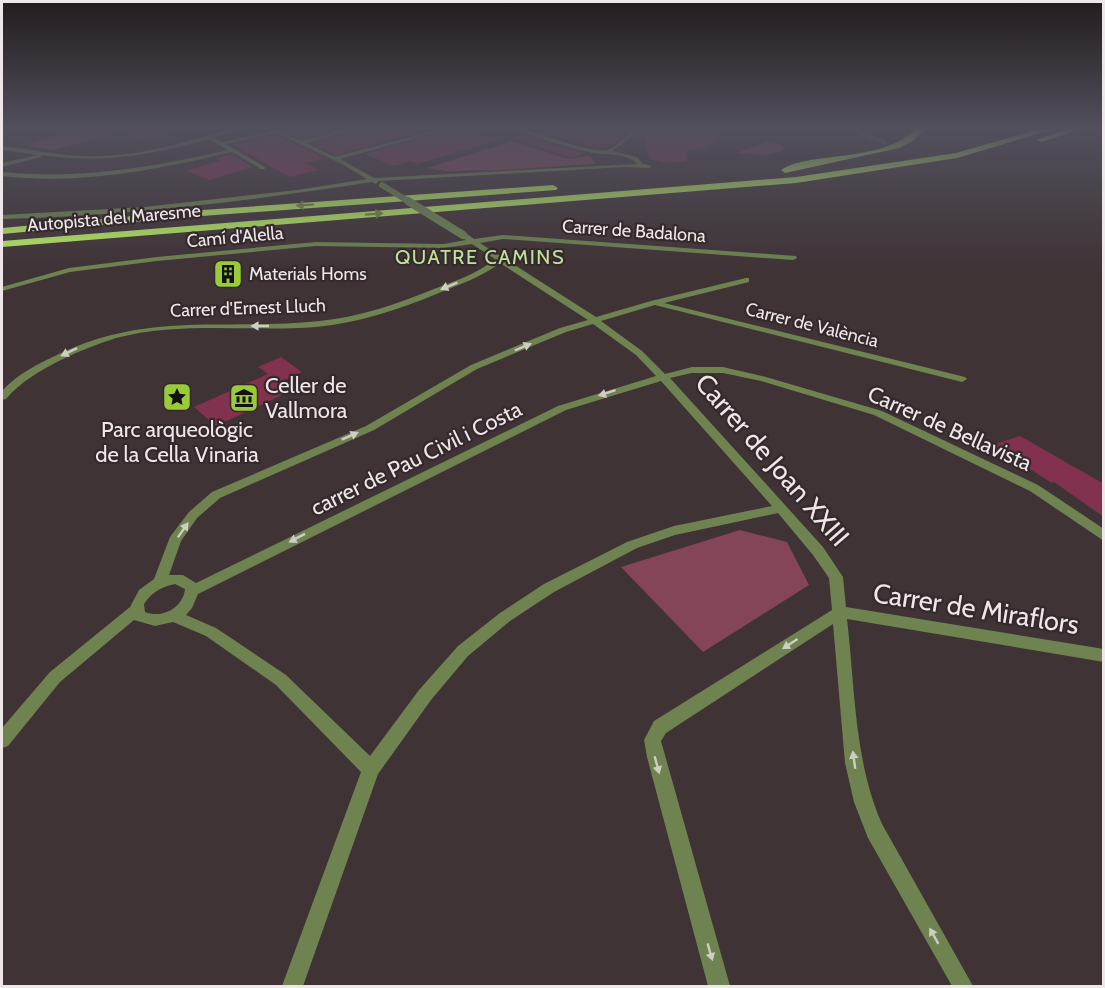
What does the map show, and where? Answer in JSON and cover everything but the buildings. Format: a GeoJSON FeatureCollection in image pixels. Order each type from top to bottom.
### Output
{"type":"FeatureCollection","features":[{"type":"Feature","properties":{"kind":"highway"},"geometry":{"type":"LineString","coordinates":[[609,184],[721,175]]}},
{"type":"Feature","properties":{"kind":"highway","name":"Autopista del Maresme"},"geometry":{"type":"LineString","coordinates":[[2,244],[796,180],[832,175]]}},
{"type":"Feature","properties":{"kind":"highway","name":"Autopista del Maresme"},"geometry":{"type":"LineString","coordinates":[[2,231],[200,213],[561,188]]}},
{"type":"Feature","properties":{"kind":"highway"},"geometry":{"type":"LineString","coordinates":[[18,251],[97,240],[334,217]]}},
{"type":"Feature","properties":{"kind":"street"},"geometry":{"type":"LineString","coordinates":[[15,175],[48,178],[107,175]]}},
{"type":"Feature","properties":{"kind":"street","name":"Carrer de Joan XXIII"},"geometry":{"type":"LineString","coordinates":[[364,175],[463,235],[594,320],[639,353],[663,376],[818,551],[836,577],[854,763],[863,802],[875,831],[963,987]]}},
{"type":"Feature","properties":{"kind":"street"},"geometry":{"type":"LineString","coordinates":[[2,218],[144,209],[297,192],[373,180],[468,175]]}},
{"type":"Feature","properties":{"kind":"street","name":"Carrer de Badalona"},"geometry":{"type":"LineString","coordinates":[[474,243],[503,237],[793,258]]}},
{"type":"Feature","properties":{"kind":"street","name":"Camí d'Alella"},"geometry":{"type":"LineString","coordinates":[[2,289],[69,270],[157,259],[316,244],[444,246],[474,243]]}},
{"type":"Feature","properties":{"kind":"street","name":"Carrer d'Ernest Lluch"},"geometry":{"type":"LineString","coordinates":[[2,397],[21,379],[45,364],[71,350],[109,336],[147,328],[174,326],[289,326],[352,319],[412,301],[477,275],[500,259]]}},
{"type":"Feature","properties":{"kind":"street"},"geometry":{"type":"LineString","coordinates":[[159,583],[175,540],[193,515],[216,495],[369,428],[474,367],[563,330],[654,303],[746,280]]}},
{"type":"Feature","properties":{"kind":"street","name":"Carrer de València"},"geometry":{"type":"LineString","coordinates":[[654,303],[962,379]]}},
{"type":"Feature","properties":{"kind":"street","name":"Carrer de Bellavista"},"geometry":{"type":"LineString","coordinates":[[663,376],[692,370],[723,370],[763,379],[879,413],[1034,488],[1104,536]]}},
{"type":"Feature","properties":{"kind":"street","name":"carrer de Pau Civil i Costa"},"geometry":{"type":"LineString","coordinates":[[192,591],[562,408],[663,376]]}},
{"type":"Feature","properties":{"kind":"street"},"geometry":{"type":"LineString","coordinates":[[293,987],[371,769],[425,695],[463,651],[505,616],[592,564],[632,545],[674,531],[781,508]]}},
{"type":"Feature","properties":{"kind":"street"},"geometry":{"type":"LineString","coordinates":[[183,580],[188,583],[192,591],[191,599],[186,606],[173,616],[149,621],[138,615],[136,610],[136,604],[144,592],[159,583],[183,580]]}},
{"type":"Feature","properties":{"kind":"street"},"geometry":{"type":"LineString","coordinates":[[2,740],[55,677],[136,610]]}},
{"type":"Feature","properties":{"kind":"street"},"geometry":{"type":"LineString","coordinates":[[719,987],[652,740],[660,727],[840,612]]}},
{"type":"Feature","properties":{"kind":"street","name":"Carrer de Miraflors"},"geometry":{"type":"LineString","coordinates":[[840,612],[1104,656]]}},
{"type":"Feature","properties":{"kind":"street"},"geometry":{"type":"LineString","coordinates":[[173,616],[211,632],[281,680],[371,769]]}},
{"type":"Feature","properties":{"kind":"shaded area"},"geometry":{"type":"Polygon","coordinates":[[[740,530],[787,542],[809,585],[703,652],[621,567],[740,530]]]}},
{"type":"Feature","properties":{"kind":"place","name":"Materials Homs"},"geometry":{"type":"Point","coordinates":[228,274]}},
{"type":"Feature","properties":{"kind":"place","name":"Parc arqueològic de la Cella Vinaria"},"geometry":{"type":"Point","coordinates":[177,397]}},
{"type":"Feature","properties":{"kind":"place","name":"Celler de Vallmora"},"geometry":{"type":"Point","coordinates":[244,398]}},
{"type":"Feature","properties":{"kind":"district","name":"QUATRE CAMINS"},"geometry":{"type":"Point","coordinates":[480,257]}}]}
